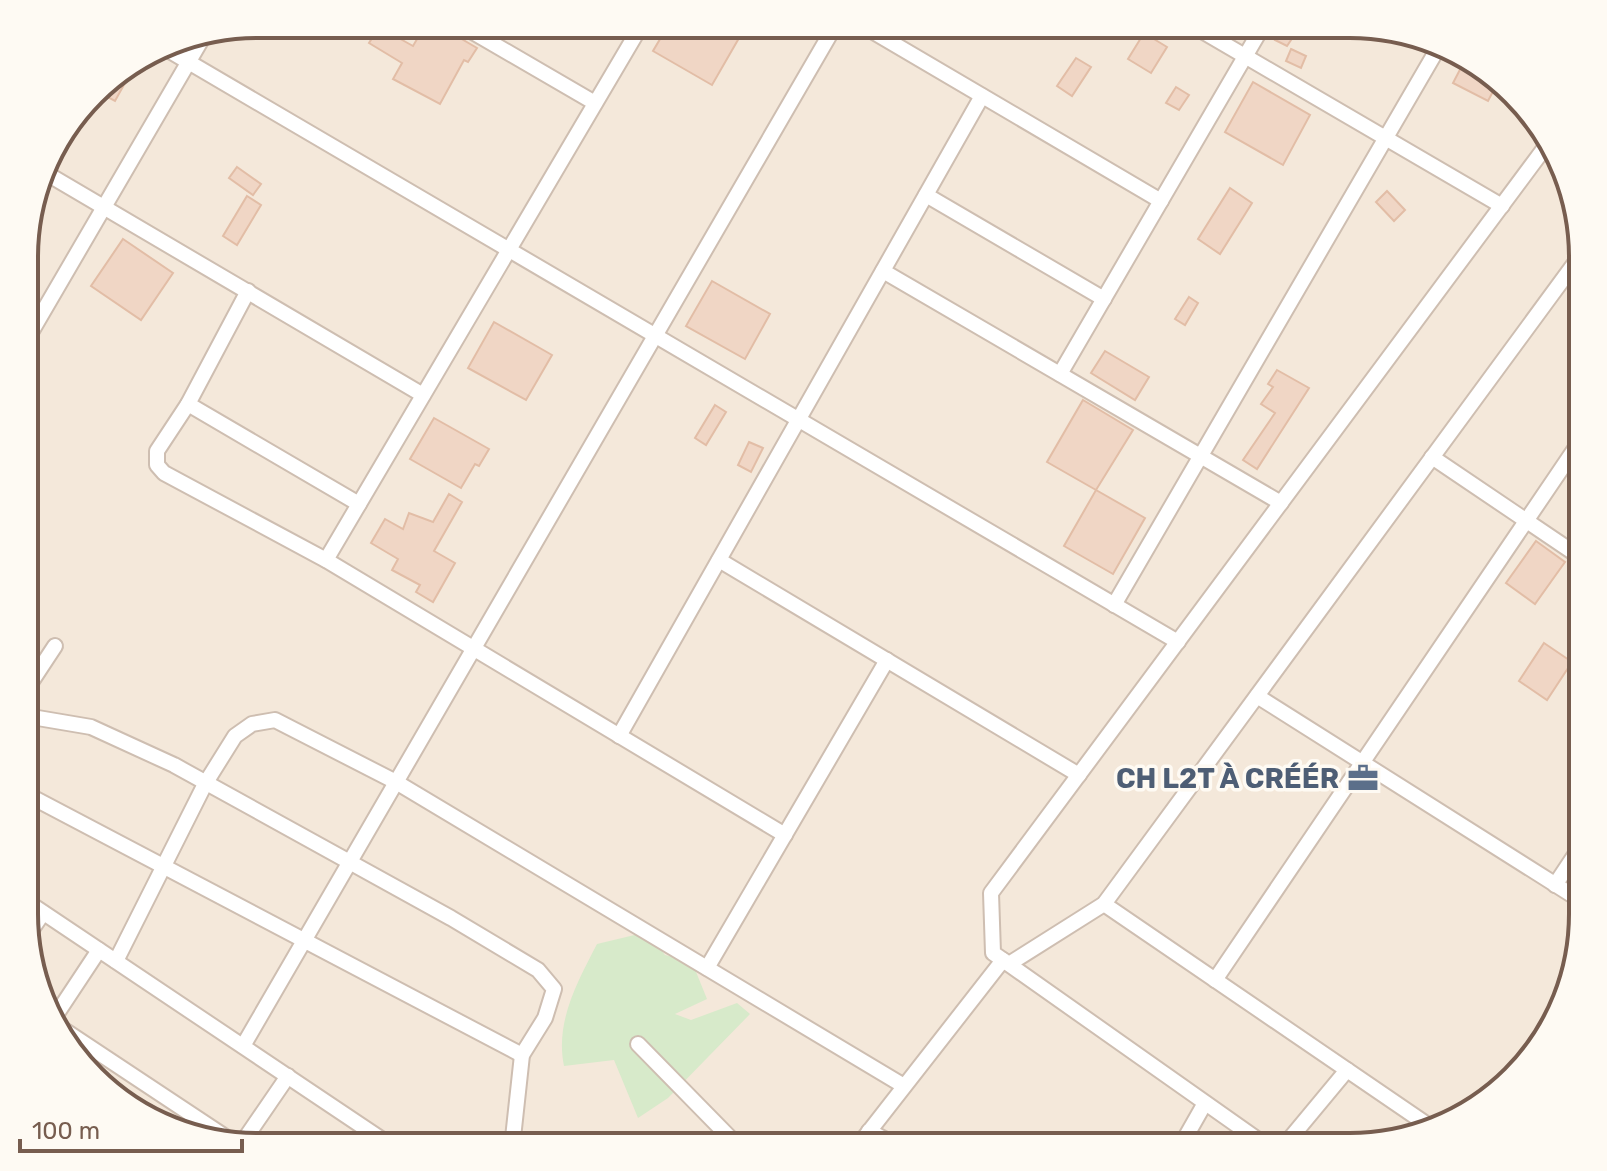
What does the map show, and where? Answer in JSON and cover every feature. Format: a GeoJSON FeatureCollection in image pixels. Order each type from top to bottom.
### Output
{"type":"FeatureCollection","features":[{"type":"Feature","properties":{"kind":"street"},"geometry":{"type":"LineString","coordinates":[[483,38],[595,103]]}},
{"type":"Feature","properties":{"kind":"street"},"geometry":{"type":"LineString","coordinates":[[326,560],[634,38]]}},
{"type":"Feature","properties":{"kind":"street"},"geometry":{"type":"LineString","coordinates":[[243,1046],[828,38]]}},
{"type":"Feature","properties":{"kind":"street"},"geometry":{"type":"LineString","coordinates":[[884,38],[1161,201]]}},
{"type":"Feature","properties":{"kind":"street"},"geometry":{"type":"LineString","coordinates":[[1214,38],[1502,206]]}},
{"type":"Feature","properties":{"kind":"street"},"geometry":{"type":"LineString","coordinates":[[1060,374],[1256,38]]}},
{"type":"Feature","properties":{"kind":"street"},"geometry":{"type":"LineString","coordinates":[[38,320],[198,46]]}},
{"type":"Feature","properties":{"kind":"street"},"geometry":{"type":"LineString","coordinates":[[176,54],[1178,642]]}},
{"type":"Feature","properties":{"kind":"street"},"geometry":{"type":"LineString","coordinates":[[1114,605],[1434,55]]}},
{"type":"Feature","properties":{"kind":"street"},"geometry":{"type":"LineString","coordinates":[[619,736],[982,96]]}},
{"type":"Feature","properties":{"kind":"street"},"geometry":{"type":"LineString","coordinates":[[1248,1133],[993,953],[991,893],[1542,152]]}},
{"type":"Feature","properties":{"kind":"street"},"geometry":{"type":"LineString","coordinates":[[53,177],[423,395]]}},
{"type":"Feature","properties":{"kind":"street"},"geometry":{"type":"LineString","coordinates":[[926,195],[1104,299]]}},
{"type":"Feature","properties":{"kind":"street"},"geometry":{"type":"LineString","coordinates":[[883,271],[1281,503]]}},
{"type":"Feature","properties":{"kind":"street"},"geometry":{"type":"LineString","coordinates":[[873,1133],[869,1131],[1006,962],[1104,904],[1569,271]]}},
{"type":"Feature","properties":{"kind":"street"},"geometry":{"type":"LineString","coordinates":[[248,291],[188,404],[157,451],[157,465],[164,473],[326,560],[785,835]]}},
{"type":"Feature","properties":{"kind":"street"},"geometry":{"type":"LineString","coordinates":[[188,404],[359,504]]}},
{"type":"Feature","properties":{"kind":"street"},"geometry":{"type":"LineString","coordinates":[[1432,457],[1569,550]]}},
{"type":"Feature","properties":{"kind":"street"},"geometry":{"type":"LineString","coordinates":[[1215,980],[1569,458]]}},
{"type":"Feature","properties":{"kind":"street"},"geometry":{"type":"LineString","coordinates":[[719,560],[1079,775]]}},
{"type":"Feature","properties":{"kind":"street"},"geometry":{"type":"LineString","coordinates":[[38,672],[55,646]]}},
{"type":"Feature","properties":{"kind":"street"},"geometry":{"type":"LineString","coordinates":[[707,968],[887,660]]}},
{"type":"Feature","properties":{"kind":"street"},"geometry":{"type":"LineString","coordinates":[[1257,696],[1569,894]]}},
{"type":"Feature","properties":{"kind":"street"},"geometry":{"type":"LineString","coordinates":[[38,718],[91,727],[165,761],[538,970],[554,989],[545,1018],[522,1055],[514,1133]]}},
{"type":"Feature","properties":{"kind":"street"},"geometry":{"type":"LineString","coordinates":[[116,961],[205,784],[235,736],[252,724],[275,720],[396,782],[904,1086]]}},
{"type":"Feature","properties":{"kind":"street"},"geometry":{"type":"LineString","coordinates":[[38,800],[522,1055]]}},
{"type":"Feature","properties":{"kind":"street"},"geometry":{"type":"LineString","coordinates":[[1555,885],[1569,864]]}},
{"type":"Feature","properties":{"kind":"street"},"geometry":{"type":"LineString","coordinates":[[1104,904],[1421,1121]]}},
{"type":"Feature","properties":{"kind":"street"},"geometry":{"type":"LineString","coordinates":[[38,909],[372,1133]]}},
{"type":"Feature","properties":{"kind":"street"},"geometry":{"type":"LineString","coordinates":[[38,920],[43,913]]}},
{"type":"Feature","properties":{"kind":"street"},"geometry":{"type":"LineString","coordinates":[[60,1009],[99,950]]}},
{"type":"Feature","properties":{"kind":"street"},"geometry":{"type":"LineString","coordinates":[[77,1039],[213,1129]]}},
{"type":"Feature","properties":{"kind":"street"},"geometry":{"type":"LineString","coordinates":[[638,1044],[725,1133]]}},
{"type":"Feature","properties":{"kind":"street"},"geometry":{"type":"LineString","coordinates":[[1295,1133],[1347,1070]]}},
{"type":"Feature","properties":{"kind":"street"},"geometry":{"type":"LineString","coordinates":[[248,1133],[288,1076]]}},
{"type":"Feature","properties":{"kind":"street"},"geometry":{"type":"LineString","coordinates":[[1188,1133],[1205,1103]]}},
{"type":"Feature","properties":{"kind":"shaded area"},"geometry":{"type":"Polygon","coordinates":[[[1364,38],[1393,42],[1434,55],[1460,67],[1483,83],[1515,113],[1540,148],[1557,187],[1569,243],[1569,928],[1557,984],[1540,1024],[1524,1047],[1494,1079],[1447,1110],[1407,1126],[1350,1133],[243,1133],[187,1121],[147,1104],[124,1088],[92,1058],[67,1024],[45,971],[38,928],[40,228],[45,200],[61,160],[75,135],[102,102],[147,67],[200,45],[228,40],[1364,38]]]}},
{"type":"Feature","properties":{"kind":"green space"},"geometry":{"type":"Polygon","coordinates":[[[647,932],[665,955],[692,962],[707,999],[675,1014],[691,1020],[737,1003],[750,1014],[668,1098],[638,1118],[614,1060],[564,1066],[562,1050],[565,1018],[597,944],[647,932]]]}},
{"type":"Feature","properties":{"kind":"building"},"geometry":{"type":"Polygon","coordinates":[[[372,38],[399,38],[413,46],[418,38],[460,38],[477,48],[468,62],[464,60],[440,104],[393,79],[402,63],[369,43],[372,38]]]}},
{"type":"Feature","properties":{"kind":"building"},"geometry":{"type":"Polygon","coordinates":[[[661,38],[739,38],[712,85],[653,51],[661,38]]]}},
{"type":"Feature","properties":{"kind":"building"},"geometry":{"type":"Polygon","coordinates":[[[1141,38],[1152,38],[1167,47],[1151,73],[1128,59],[1141,38]]]}},
{"type":"Feature","properties":{"kind":"building"},"geometry":{"type":"Polygon","coordinates":[[[1276,38],[1292,38],[1287,46],[1276,38]]]}},
{"type":"Feature","properties":{"kind":"building"},"geometry":{"type":"Polygon","coordinates":[[[1291,49],[1306,56],[1301,68],[1286,61],[1291,49]]]}},
{"type":"Feature","properties":{"kind":"building"},"geometry":{"type":"Polygon","coordinates":[[[1076,58],[1091,67],[1072,96],[1057,86],[1076,58]]]}},
{"type":"Feature","properties":{"kind":"building"},"geometry":{"type":"Polygon","coordinates":[[[1461,68],[1493,92],[1488,101],[1453,83],[1461,68]]]}},
{"type":"Feature","properties":{"kind":"building"},"geometry":{"type":"Polygon","coordinates":[[[126,82],[115,101],[108,97],[126,82]]]}},
{"type":"Feature","properties":{"kind":"building"},"geometry":{"type":"Polygon","coordinates":[[[1253,82],[1310,115],[1283,165],[1225,132],[1253,82]]]}},
{"type":"Feature","properties":{"kind":"building"},"geometry":{"type":"Polygon","coordinates":[[[1176,87],[1189,95],[1179,110],[1166,103],[1176,87]]]}},
{"type":"Feature","properties":{"kind":"building"},"geometry":{"type":"Polygon","coordinates":[[[237,167],[261,184],[253,195],[229,178],[237,167]]]}},
{"type":"Feature","properties":{"kind":"building"},"geometry":{"type":"Polygon","coordinates":[[[1230,188],[1252,203],[1220,254],[1198,239],[1230,188]]]}},
{"type":"Feature","properties":{"kind":"building"},"geometry":{"type":"Polygon","coordinates":[[[1387,191],[1405,210],[1394,221],[1376,202],[1387,191]]]}},
{"type":"Feature","properties":{"kind":"building"},"geometry":{"type":"Polygon","coordinates":[[[247,196],[261,205],[237,245],[223,236],[247,196]]]}},
{"type":"Feature","properties":{"kind":"building"},"geometry":{"type":"Polygon","coordinates":[[[123,239],[173,273],[141,320],[91,286],[123,239]]]}},
{"type":"Feature","properties":{"kind":"building"},"geometry":{"type":"Polygon","coordinates":[[[712,281],[770,314],[745,359],[686,326],[712,281]]]}},
{"type":"Feature","properties":{"kind":"building"},"geometry":{"type":"Polygon","coordinates":[[[1189,297],[1198,303],[1185,325],[1175,319],[1189,297]]]}},
{"type":"Feature","properties":{"kind":"building"},"geometry":{"type":"Polygon","coordinates":[[[494,322],[552,355],[526,400],[468,368],[494,322]]]}},
{"type":"Feature","properties":{"kind":"building"},"geometry":{"type":"Polygon","coordinates":[[[1105,351],[1149,377],[1135,400],[1091,373],[1105,351]]]}},
{"type":"Feature","properties":{"kind":"building"},"geometry":{"type":"Polygon","coordinates":[[[1277,370],[1309,388],[1257,469],[1243,460],[1275,413],[1261,404],[1273,387],[1268,384],[1277,370]]]}},
{"type":"Feature","properties":{"kind":"building"},"geometry":{"type":"Polygon","coordinates":[[[1083,400],[1133,430],[1096,490],[1047,462],[1083,400]]]}},
{"type":"Feature","properties":{"kind":"building"},"geometry":{"type":"Polygon","coordinates":[[[715,405],[726,412],[706,445],[695,438],[715,405]]]}},
{"type":"Feature","properties":{"kind":"building"},"geometry":{"type":"Polygon","coordinates":[[[434,418],[489,449],[479,466],[475,464],[461,488],[410,459],[434,418]]]}},
{"type":"Feature","properties":{"kind":"building"},"geometry":{"type":"Polygon","coordinates":[[[749,442],[763,448],[751,472],[738,465],[749,442]]]}},
{"type":"Feature","properties":{"kind":"building"},"geometry":{"type":"Polygon","coordinates":[[[1096,490],[1145,518],[1113,574],[1064,546],[1096,490]]]}},
{"type":"Feature","properties":{"kind":"building"},"geometry":{"type":"Polygon","coordinates":[[[449,494],[462,502],[434,551],[455,563],[433,602],[416,592],[420,585],[392,570],[398,559],[371,543],[385,519],[403,529],[409,513],[433,522],[449,494]]]}},
{"type":"Feature","properties":{"kind":"building"},"geometry":{"type":"Polygon","coordinates":[[[1536,541],[1565,562],[1535,604],[1506,583],[1536,541]]]}},
{"type":"Feature","properties":{"kind":"building"},"geometry":{"type":"Polygon","coordinates":[[[1544,643],[1569,660],[1569,667],[1547,700],[1519,681],[1544,643]]]}},
{"type":"Feature","properties":{"kind":"place","name":"CH L2T À CRÉÉR"},"geometry":{"type":"Point","coordinates":[1363,778]}}]}
